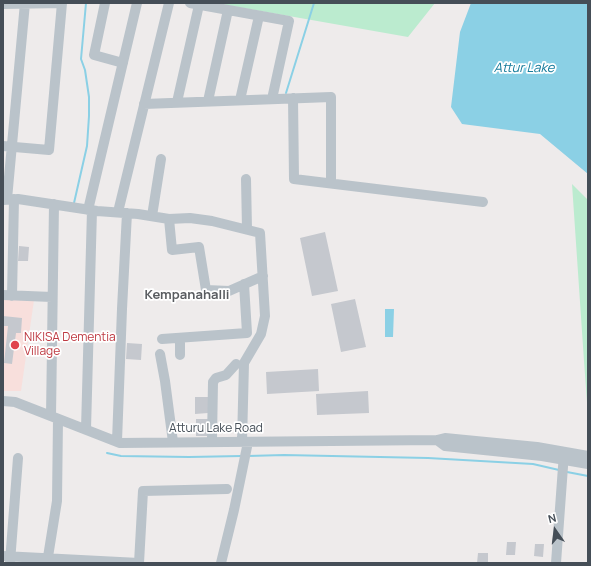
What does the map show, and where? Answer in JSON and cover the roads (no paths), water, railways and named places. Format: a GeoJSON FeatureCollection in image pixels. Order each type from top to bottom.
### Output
{"type":"FeatureCollection","features":[{"type":"Feature","properties":{"kind":"street"},"geometry":{"type":"LineString","coordinates":[[25,3],[7,146],[8,295],[52,297]]}},
{"type":"Feature","properties":{"kind":"street"},"geometry":{"type":"LineString","coordinates":[[3,4],[62,3],[49,150],[7,146]]}},
{"type":"Feature","properties":{"kind":"street"},"geometry":{"type":"LineString","coordinates":[[105,3],[94,55],[123,63]]}},
{"type":"Feature","properties":{"kind":"street"},"geometry":{"type":"LineString","coordinates":[[86,429],[90,210],[138,3]]}},
{"type":"Feature","properties":{"kind":"street"},"geometry":{"type":"LineString","coordinates":[[117,442],[122,309],[122,213],[144,104],[169,3]]}},
{"type":"Feature","properties":{"kind":"street"},"geometry":{"type":"LineString","coordinates":[[177,102],[195,4],[289,21],[272,99]]}},
{"type":"Feature","properties":{"kind":"street"},"geometry":{"type":"LineString","coordinates":[[208,101],[228,10]]}},
{"type":"Feature","properties":{"kind":"street"},"geometry":{"type":"LineString","coordinates":[[240,100],[258,16]]}},
{"type":"Feature","properties":{"kind":"street"},"geometry":{"type":"LineString","coordinates":[[144,104],[331,97],[331,183]]}},
{"type":"Feature","properties":{"kind":"street"},"geometry":{"type":"LineString","coordinates":[[293,98],[294,179],[483,202]]}},
{"type":"Feature","properties":{"kind":"street"},"geometry":{"type":"LineString","coordinates":[[152,216],[161,159]]}},
{"type":"Feature","properties":{"kind":"street"},"geometry":{"type":"LineString","coordinates":[[246,179],[247,229]]}},
{"type":"Feature","properties":{"kind":"street"},"geometry":{"type":"LineString","coordinates":[[8,199],[169,219],[190,218],[212,220],[260,233],[266,316],[262,334],[244,363],[245,442],[234,510],[221,563]]}},
{"type":"Feature","properties":{"kind":"street"},"geometry":{"type":"LineString","coordinates":[[47,561],[57,501],[52,297],[54,204]]}},
{"type":"Feature","properties":{"kind":"street"},"geometry":{"type":"LineString","coordinates":[[169,219],[172,250],[199,248],[206,290],[229,291],[263,276]]}},
{"type":"Feature","properties":{"kind":"street"},"geometry":{"type":"LineString","coordinates":[[244,284],[247,333]]}},
{"type":"Feature","properties":{"kind":"street"},"geometry":{"type":"LineString","coordinates":[[162,338],[247,333],[262,334]]}},
{"type":"Feature","properties":{"kind":"street"},"geometry":{"type":"LineString","coordinates":[[180,338],[180,355]]}},
{"type":"Feature","properties":{"kind":"street"},"geometry":{"type":"LineString","coordinates":[[160,354],[173,442]]}},
{"type":"Feature","properties":{"kind":"street"},"geometry":{"type":"LineString","coordinates":[[212,439],[213,382],[216,378],[226,375],[236,364]]}},
{"type":"Feature","properties":{"kind":"street","name":"Atturu Lake Road"},"geometry":{"type":"LineString","coordinates":[[3,402],[15,402],[120,443],[436,440],[445,446],[542,456],[588,456]]}},
{"type":"Feature","properties":{"kind":"street"},"geometry":{"type":"LineString","coordinates":[[556,563],[564,456]]}},
{"type":"Feature","properties":{"kind":"street","name":"Atturu Lake Road"},"geometry":{"type":"LineString","coordinates":[[564,456],[588,464]]}},
{"type":"Feature","properties":{"kind":"street"},"geometry":{"type":"LineString","coordinates":[[18,458],[8,559],[139,563],[143,491],[227,489]]}},
{"type":"Feature","properties":{"kind":"water","name":"Attur Lake"},"geometry":{"type":"Polygon","coordinates":[[[471,3],[588,3],[588,174],[540,134],[462,124],[451,107],[460,32],[471,3]]]}},
{"type":"Feature","properties":{"kind":"water"},"geometry":{"type":"Polygon","coordinates":[[[385,309],[394,309],[393,337],[385,337],[385,309]]]}},
{"type":"Feature","properties":{"kind":"waterway"},"geometry":{"type":"LineString","coordinates":[[74,203],[87,146],[89,116],[89,97],[85,70],[81,59],[86,3]]}},
{"type":"Feature","properties":{"kind":"waterway"},"geometry":{"type":"LineString","coordinates":[[286,93],[314,3]]}},
{"type":"Feature","properties":{"kind":"waterway"},"geometry":{"type":"LineString","coordinates":[[107,453],[121,456],[241,456]]}},
{"type":"Feature","properties":{"kind":"waterway"},"geometry":{"type":"LineString","coordinates":[[248,456],[284,455],[428,458],[533,464],[559,470]]}},
{"type":"Feature","properties":{"kind":"waterway"},"geometry":{"type":"LineString","coordinates":[[567,472],[588,476]]}},
{"type":"Feature","properties":{"kind":"place","name":"NIKISA Dementia Village"},"geometry":{"type":"Point","coordinates":[15,345]}},
{"type":"Feature","properties":{"kind":"district","name":"Kempanahalli"},"geometry":{"type":"Point","coordinates":[187,295]}}]}
